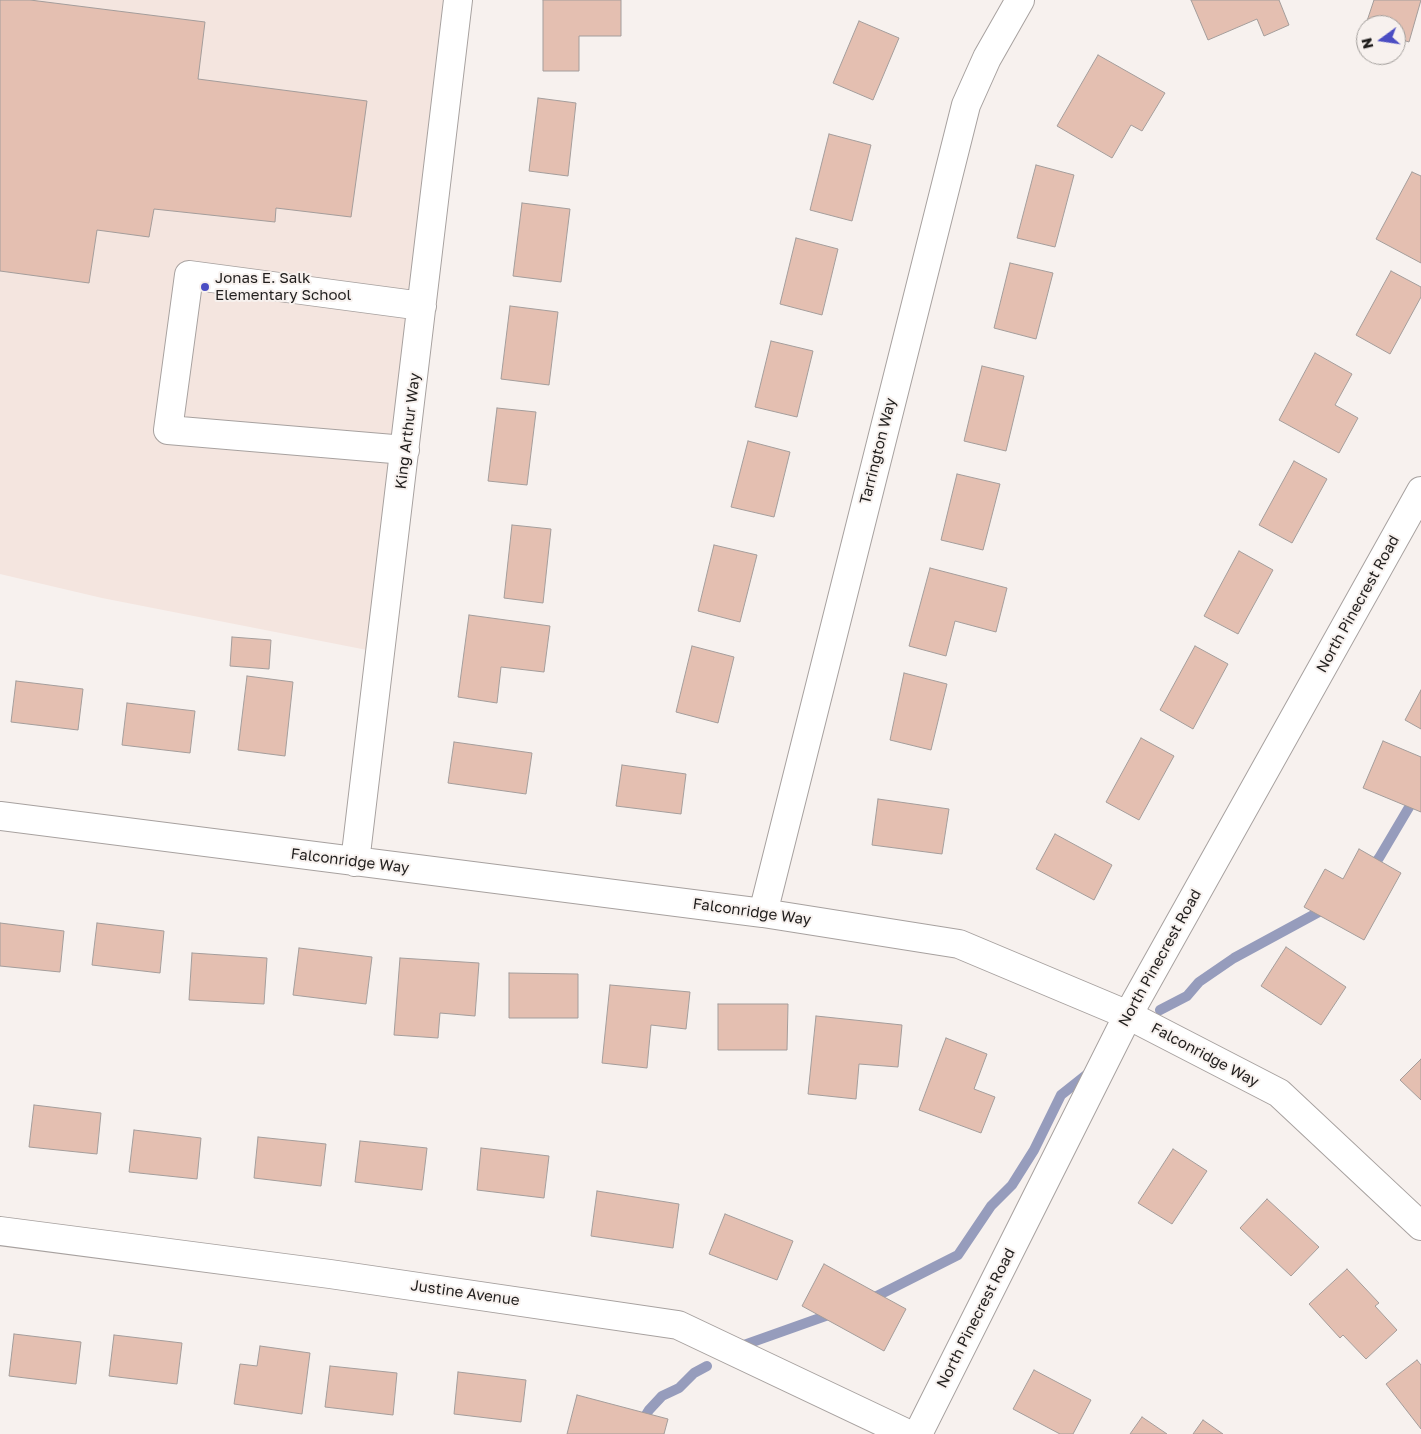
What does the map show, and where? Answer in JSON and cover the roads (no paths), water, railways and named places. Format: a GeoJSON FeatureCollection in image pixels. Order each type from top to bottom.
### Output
{"type":"FeatureCollection","features":[{"type":"Feature","properties":{"kind":"street","name":"King Arthur Way"},"geometry":{"type":"LineString","coordinates":[[355,862],[406,450],[458,0]]}},
{"type":"Feature","properties":{"kind":"street","name":"Tarrington Way"},"geometry":{"type":"LineString","coordinates":[[763,913],[966,106],[987,58],[1020,0]]}},
{"type":"Feature","properties":{"kind":"street"},"geometry":{"type":"LineString","coordinates":[[406,450],[168,430],[189,275],[422,306]]}},
{"type":"Feature","properties":{"kind":"street","name":"North Pinecrest Road"},"geometry":{"type":"LineString","coordinates":[[918,1434],[1128,1015],[1421,491]]}},
{"type":"Feature","properties":{"kind":"street","name":"Falconridge Way"},"geometry":{"type":"LineString","coordinates":[[0,816],[763,913],[959,944],[1128,1015],[1279,1094],[1421,1226]]}},
{"type":"Feature","properties":{"kind":"street","name":"Justine Avenue"},"geometry":{"type":"LineString","coordinates":[[0,1231],[330,1274],[678,1325],[908,1434]]}},
{"type":"Feature","properties":{"kind":"waterway"},"geometry":{"type":"LineString","coordinates":[[1370,869],[1379,858],[1421,787]]}},
{"type":"Feature","properties":{"kind":"waterway"},"geometry":{"type":"LineString","coordinates":[[1160,1010],[1187,996],[1199,982],[1234,958],[1328,907]]}},
{"type":"Feature","properties":{"kind":"waterway"},"geometry":{"type":"LineString","coordinates":[[869,1300],[958,1255],[991,1206],[1012,1185],[1034,1150],[1061,1095],[1090,1072]]}},
{"type":"Feature","properties":{"kind":"waterway"},"geometry":{"type":"LineString","coordinates":[[744,1345],[834,1313]]}},
{"type":"Feature","properties":{"kind":"waterway"},"geometry":{"type":"LineString","coordinates":[[634,1434],[649,1410],[662,1396],[679,1388],[694,1373],[707,1366]]}},
{"type":"Feature","properties":{"kind":"place","name":"Jonas E. Salk Elementary School"},"geometry":{"type":"Point","coordinates":[205,287]}}]}
